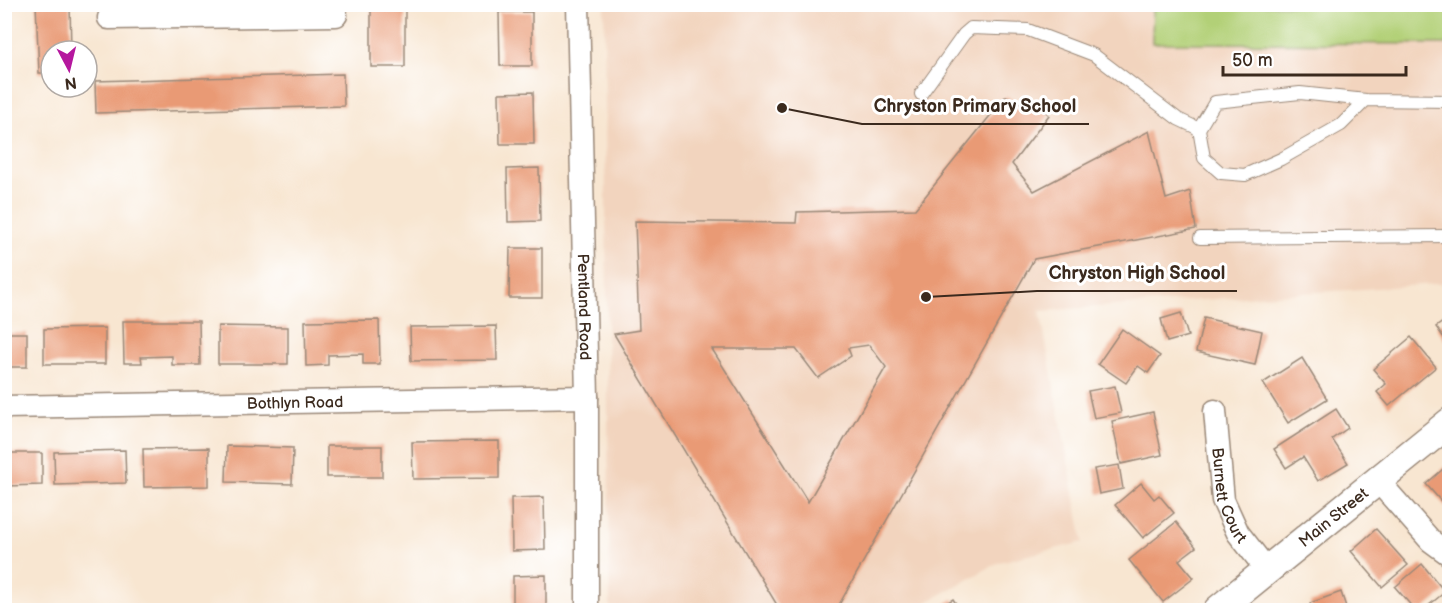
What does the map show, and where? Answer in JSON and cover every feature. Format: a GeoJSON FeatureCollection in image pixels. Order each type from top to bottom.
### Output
{"type":"FeatureCollection","features":[{"type":"Feature","properties":{"kind":"street","name":"Pentland Road"},"geometry":{"type":"LineString","coordinates":[[578,4],[587,397],[587,610]]}},
{"type":"Feature","properties":{"kind":"street"},"geometry":{"type":"LineString","coordinates":[[109,18],[231,10],[336,15]]}},
{"type":"Feature","properties":{"kind":"street","name":"Bothlyn Road"},"geometry":{"type":"LineString","coordinates":[[4,407],[587,397]]}},
{"type":"Feature","properties":{"kind":"street","name":"Burnett Court"},"geometry":{"type":"LineString","coordinates":[[1215,411],[1223,500],[1238,533],[1267,570]]}},
{"type":"Feature","properties":{"kind":"street","name":"Main Street"},"geometry":{"type":"LineString","coordinates":[[1218,610],[1379,482],[1449,422]]}},
{"type":"Feature","properties":{"kind":"street"},"geometry":{"type":"LineString","coordinates":[[1379,482],[1431,541],[1449,555]]}},
{"type":"Feature","properties":{"kind":"lane"},"geometry":{"type":"LineString","coordinates":[[921,94],[964,34],[971,28],[1028,30],[1094,55],[1178,119],[1199,129]]}},
{"type":"Feature","properties":{"kind":"lane"},"geometry":{"type":"LineString","coordinates":[[1366,100],[1341,125],[1281,159],[1245,175],[1221,173],[1204,158],[1199,129],[1215,102],[1300,93],[1366,100],[1449,101]]}},
{"type":"Feature","properties":{"kind":"lane"},"geometry":{"type":"LineString","coordinates":[[1200,238],[1449,236]]}},
{"type":"Feature","properties":{"kind":"shaded area"},"geometry":{"type":"Polygon","coordinates":[[[604,5],[1449,5],[1449,283],[1040,311],[1083,542],[999,562],[913,610],[610,610],[604,5]]]}},
{"type":"Feature","properties":{"kind":"green space"},"geometry":{"type":"Polygon","coordinates":[[[1153,5],[1449,5],[1449,44],[1152,43],[1153,5]]]}},
{"type":"Feature","properties":{"kind":"building"},"geometry":{"type":"Polygon","coordinates":[[[36,4],[70,4],[71,39],[39,39],[39,73],[36,4]]]}},
{"type":"Feature","properties":{"kind":"building"},"geometry":{"type":"Polygon","coordinates":[[[371,4],[405,4],[405,67],[371,67],[371,4]]]}},
{"type":"Feature","properties":{"kind":"building"},"geometry":{"type":"Polygon","coordinates":[[[499,12],[532,12],[532,66],[500,66],[499,12]]]}},
{"type":"Feature","properties":{"kind":"building"},"geometry":{"type":"Polygon","coordinates":[[[343,74],[344,106],[96,113],[99,81],[343,74]]]}},
{"type":"Feature","properties":{"kind":"building"},"geometry":{"type":"Polygon","coordinates":[[[533,92],[534,144],[500,144],[499,93],[533,92]]]}},
{"type":"Feature","properties":{"kind":"building"},"geometry":{"type":"Polygon","coordinates":[[[1006,96],[1029,108],[1035,102],[1049,115],[1012,164],[1034,191],[1149,131],[1166,199],[1190,191],[1196,229],[1034,259],[836,610],[780,610],[614,334],[639,330],[635,221],[796,223],[797,212],[915,209],[1006,96]],[[869,345],[848,348],[851,356],[818,378],[796,349],[712,349],[808,502],[886,367],[869,345]]]}},
{"type":"Feature","properties":{"kind":"building"},"geometry":{"type":"Polygon","coordinates":[[[539,168],[540,221],[508,222],[507,169],[539,168]]]}},
{"type":"Feature","properties":{"kind":"building"},"geometry":{"type":"Polygon","coordinates":[[[510,248],[542,248],[542,298],[509,298],[510,248]]]}},
{"type":"Feature","properties":{"kind":"building"},"geometry":{"type":"Polygon","coordinates":[[[1181,313],[1188,336],[1167,342],[1161,319],[1181,313]]]}},
{"type":"Feature","properties":{"kind":"building"},"geometry":{"type":"Polygon","coordinates":[[[1450,317],[1450,346],[1436,327],[1450,317]]]}},
{"type":"Feature","properties":{"kind":"building"},"geometry":{"type":"Polygon","coordinates":[[[1204,318],[1262,331],[1255,365],[1196,352],[1204,318]]]}},
{"type":"Feature","properties":{"kind":"building"},"geometry":{"type":"Polygon","coordinates":[[[379,320],[380,364],[363,364],[363,354],[328,355],[328,365],[306,366],[305,321],[379,320]]]}},
{"type":"Feature","properties":{"kind":"building"},"geometry":{"type":"Polygon","coordinates":[[[123,321],[199,321],[200,365],[172,365],[172,356],[141,357],[142,363],[124,363],[123,321]]]}},
{"type":"Feature","properties":{"kind":"building"},"geometry":{"type":"Polygon","coordinates":[[[218,326],[288,327],[288,364],[218,364],[218,326]]]}},
{"type":"Feature","properties":{"kind":"building"},"geometry":{"type":"Polygon","coordinates":[[[496,326],[497,360],[411,361],[410,327],[496,326]]]}},
{"type":"Feature","properties":{"kind":"building"},"geometry":{"type":"Polygon","coordinates":[[[105,328],[105,364],[44,364],[44,329],[105,328]]]}},
{"type":"Feature","properties":{"kind":"building"},"geometry":{"type":"Polygon","coordinates":[[[1122,329],[1160,356],[1148,373],[1138,366],[1126,383],[1098,364],[1122,329]]]}},
{"type":"Feature","properties":{"kind":"building"},"geometry":{"type":"Polygon","coordinates":[[[4,333],[27,333],[27,367],[4,367],[4,333]]]}},
{"type":"Feature","properties":{"kind":"building"},"geometry":{"type":"Polygon","coordinates":[[[1411,337],[1436,367],[1389,406],[1377,392],[1386,384],[1373,369],[1411,337]]]}},
{"type":"Feature","properties":{"kind":"building"},"geometry":{"type":"Polygon","coordinates":[[[1302,358],[1327,399],[1288,423],[1263,383],[1302,358]]]}},
{"type":"Feature","properties":{"kind":"building"},"geometry":{"type":"Polygon","coordinates":[[[1115,386],[1121,413],[1094,418],[1088,391],[1115,386]]]}},
{"type":"Feature","properties":{"kind":"building"},"geometry":{"type":"Polygon","coordinates":[[[1336,409],[1348,428],[1332,439],[1348,463],[1318,481],[1303,457],[1286,468],[1274,449],[1336,409]]]}},
{"type":"Feature","properties":{"kind":"building"},"geometry":{"type":"Polygon","coordinates":[[[1153,412],[1162,455],[1121,464],[1112,421],[1153,412]]]}},
{"type":"Feature","properties":{"kind":"building"},"geometry":{"type":"Polygon","coordinates":[[[499,441],[499,478],[413,479],[412,442],[499,441]]]}},
{"type":"Feature","properties":{"kind":"building"},"geometry":{"type":"Polygon","coordinates":[[[227,446],[293,448],[292,484],[226,482],[227,446]]]}},
{"type":"Feature","properties":{"kind":"building"},"geometry":{"type":"Polygon","coordinates":[[[327,446],[382,446],[382,477],[327,477],[327,446]]]}},
{"type":"Feature","properties":{"kind":"building"},"geometry":{"type":"Polygon","coordinates":[[[209,448],[209,486],[144,487],[143,449],[209,448]]]}},
{"type":"Feature","properties":{"kind":"building"},"geometry":{"type":"Polygon","coordinates":[[[125,450],[126,483],[55,485],[54,452],[125,450]]]}},
{"type":"Feature","properties":{"kind":"building"},"geometry":{"type":"Polygon","coordinates":[[[4,453],[42,453],[42,485],[4,486],[4,453]]]}},
{"type":"Feature","properties":{"kind":"building"},"geometry":{"type":"Polygon","coordinates":[[[1450,463],[1450,506],[1447,508],[1426,484],[1450,463]]]}},
{"type":"Feature","properties":{"kind":"building"},"geometry":{"type":"Polygon","coordinates":[[[1119,465],[1123,489],[1099,494],[1094,469],[1119,465]]]}},
{"type":"Feature","properties":{"kind":"building"},"geometry":{"type":"Polygon","coordinates":[[[1141,483],[1154,499],[1159,495],[1174,513],[1143,538],[1115,505],[1141,483]]]}},
{"type":"Feature","properties":{"kind":"building"},"geometry":{"type":"Polygon","coordinates":[[[544,497],[545,550],[512,551],[511,498],[544,497]]]}},
{"type":"Feature","properties":{"kind":"building"},"geometry":{"type":"Polygon","coordinates":[[[1176,522],[1196,547],[1179,560],[1194,578],[1163,602],[1129,560],[1176,522]]]}},
{"type":"Feature","properties":{"kind":"building"},"geometry":{"type":"Polygon","coordinates":[[[1376,529],[1408,565],[1382,587],[1351,551],[1376,529]]]}},
{"type":"Feature","properties":{"kind":"building"},"geometry":{"type":"Polygon","coordinates":[[[1422,564],[1445,592],[1423,610],[1415,610],[1395,587],[1422,564]]]}},
{"type":"Feature","properties":{"kind":"building"},"geometry":{"type":"Polygon","coordinates":[[[546,575],[546,610],[513,610],[513,576],[546,575]]]}},
{"type":"Feature","properties":{"kind":"building"},"geometry":{"type":"Polygon","coordinates":[[[1341,592],[1347,610],[1312,610],[1310,603],[1341,592]]]}},
{"type":"Feature","properties":{"kind":"building"},"geometry":{"type":"Polygon","coordinates":[[[953,599],[960,610],[935,610],[953,599]]]}},
{"type":"Feature","properties":{"kind":"place","name":"Chryston Primary School"},"geometry":{"type":"Point","coordinates":[782,108]}},
{"type":"Feature","properties":{"kind":"place","name":"Chryston High School"},"geometry":{"type":"Point","coordinates":[926,297]}}]}
